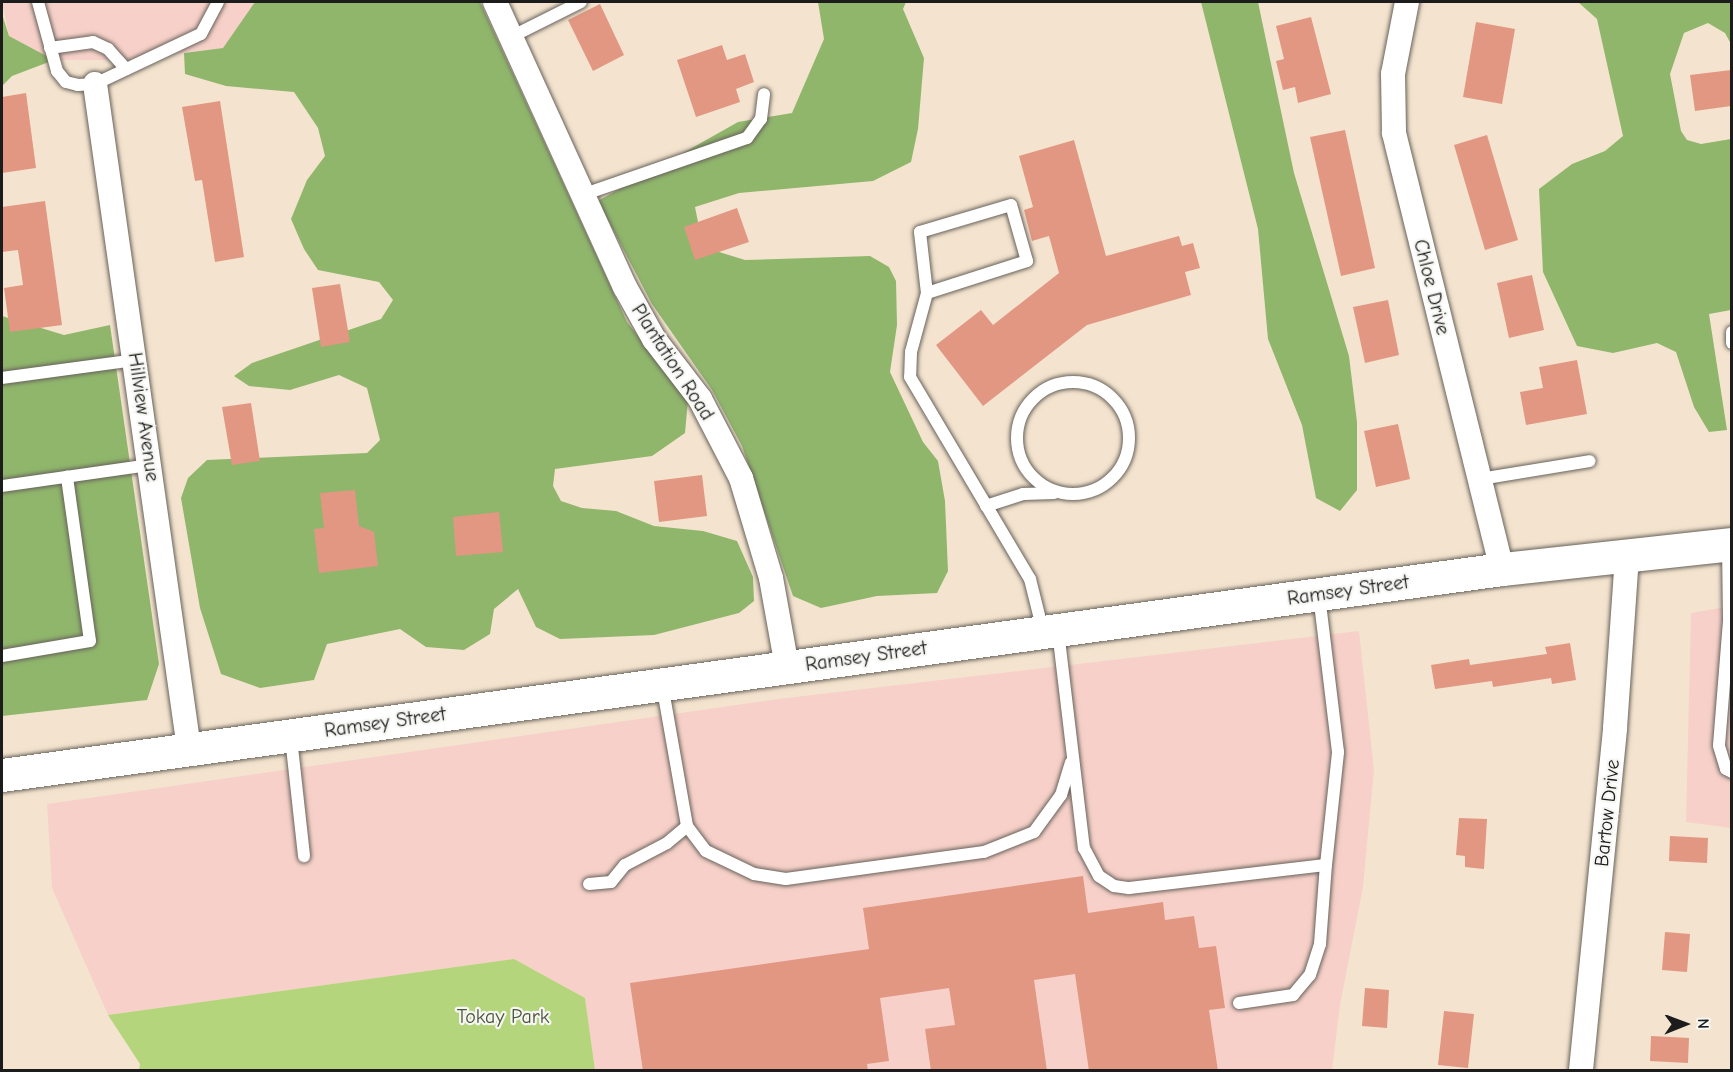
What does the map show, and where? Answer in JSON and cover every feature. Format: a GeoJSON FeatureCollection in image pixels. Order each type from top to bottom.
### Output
{"type":"FeatureCollection","features":[{"type":"Feature","properties":{"kind":"main road","name":"Ramsey Street"},"geometry":{"type":"LineString","coordinates":[[2,775],[1502,569],[1730,544]]}},
{"type":"Feature","properties":{"kind":"street","name":"Plantation Road"},"geometry":{"type":"LineString","coordinates":[[495,2],[582,195],[654,339],[700,399],[741,478],[771,578],[787,667]]}},
{"type":"Feature","properties":{"kind":"street","name":"Chloe Drive"},"geometry":{"type":"LineString","coordinates":[[1407,2],[1393,74],[1394,133],[1502,569]]}},
{"type":"Feature","properties":{"kind":"street","name":"Hillview Avenue"},"geometry":{"type":"LineString","coordinates":[[95,84],[136,360],[189,749]]}},
{"type":"Feature","properties":{"kind":"street","name":"Bartow Drive"},"geometry":{"type":"LineString","coordinates":[[1581,1071],[1615,728],[1628,555]]}},
{"type":"Feature","properties":{"kind":"lane"},"geometry":{"type":"LineString","coordinates":[[38,2],[50,48],[66,82],[95,84],[201,34],[218,2]]}},
{"type":"Feature","properties":{"kind":"lane"},"geometry":{"type":"LineString","coordinates":[[511,37],[581,2]]}},
{"type":"Feature","properties":{"kind":"lane"},"geometry":{"type":"LineString","coordinates":[[50,48],[93,42],[108,49],[126,69]]}},
{"type":"Feature","properties":{"kind":"lane"},"geometry":{"type":"LineString","coordinates":[[582,195],[747,138],[761,118],[764,94]]}},
{"type":"Feature","properties":{"kind":"lane"},"geometry":{"type":"LineString","coordinates":[[927,293],[1027,261],[1011,205],[920,232],[927,293],[911,352],[910,377],[1030,579],[1050,631],[1073,755],[1084,848],[1099,876],[1114,886],[1129,888],[1326,865]]}},
{"type":"Feature","properties":{"kind":"lane"},"geometry":{"type":"LineString","coordinates":[[1731,332],[1731,343]]}},
{"type":"Feature","properties":{"kind":"lane"},"geometry":{"type":"LineString","coordinates":[[2,378],[136,360]]}},
{"type":"Feature","properties":{"kind":"lane"},"geometry":{"type":"LineString","coordinates":[[986,506],[1023,494],[1058,492],[1077,494],[1095,490],[1123,464],[1128,446],[1128,427],[1121,409],[1109,395],[1093,385],[1076,381],[1041,391],[1019,420],[1019,456],[1041,485],[1058,492]]}},
{"type":"Feature","properties":{"kind":"lane"},"geometry":{"type":"LineString","coordinates":[[1479,479],[1590,461]]}},
{"type":"Feature","properties":{"kind":"lane"},"geometry":{"type":"LineString","coordinates":[[2,486],[150,465]]}},
{"type":"Feature","properties":{"kind":"lane"},"geometry":{"type":"LineString","coordinates":[[2,656],[90,641],[67,477]]}},
{"type":"Feature","properties":{"kind":"lane"},"geometry":{"type":"LineString","coordinates":[[1730,544],[1729,621],[1719,746],[1726,769],[1731,772]]}},
{"type":"Feature","properties":{"kind":"lane"},"geometry":{"type":"LineString","coordinates":[[1239,1003],[1293,995],[1310,975],[1320,944],[1338,752],[1319,594]]}},
{"type":"Feature","properties":{"kind":"lane"},"geometry":{"type":"LineString","coordinates":[[662,684],[687,826],[706,851],[729,864],[786,879],[984,852],[1034,832],[1061,795],[1073,755]]}},
{"type":"Feature","properties":{"kind":"lane"},"geometry":{"type":"LineString","coordinates":[[290,736],[304,856]]}},
{"type":"Feature","properties":{"kind":"lane"},"geometry":{"type":"LineString","coordinates":[[589,884],[611,882],[625,865],[667,843],[687,826]]}},
{"type":"Feature","properties":{"kind":"shaded area"},"geometry":{"type":"Polygon","coordinates":[[[2,2],[256,3],[223,48],[121,60],[54,60],[9,36],[2,2]]]}},
{"type":"Feature","properties":{"kind":"shaded area"},"geometry":{"type":"Polygon","coordinates":[[[1731,606],[1731,828],[1686,822],[1691,613],[1731,606]]]}},
{"type":"Feature","properties":{"kind":"shaded area"},"geometry":{"type":"Polygon","coordinates":[[[1359,631],[1374,770],[1363,887],[1340,1005],[1332,1070],[595,1070],[585,998],[514,959],[108,1015],[52,888],[47,804],[778,699],[1359,631]]]}},
{"type":"Feature","properties":{"kind":"green space"},"geometry":{"type":"Polygon","coordinates":[[[255,2],[480,2],[627,322],[688,400],[685,433],[652,456],[555,469],[553,486],[561,501],[582,508],[616,511],[654,526],[703,531],[737,541],[753,577],[754,601],[739,613],[654,635],[560,639],[536,627],[518,589],[494,609],[490,634],[464,650],[426,647],[400,629],[327,644],[314,680],[260,688],[221,674],[200,608],[181,498],[188,478],[207,460],[367,453],[380,440],[367,388],[339,375],[290,390],[249,386],[234,376],[252,363],[381,319],[393,300],[379,282],[318,270],[304,249],[291,219],[307,180],[325,156],[318,128],[294,92],[226,86],[185,74],[184,53],[223,48],[255,2]]]}},
{"type":"Feature","properties":{"kind":"green space"},"geometry":{"type":"Polygon","coordinates":[[[818,2],[906,2],[903,9],[924,58],[918,129],[911,162],[873,181],[739,193],[695,207],[703,247],[745,260],[870,256],[889,267],[896,281],[897,325],[890,372],[923,442],[938,461],[945,501],[948,571],[937,593],[877,596],[821,608],[793,596],[742,446],[712,390],[652,304],[598,201],[738,122],[792,113],[824,39],[818,2]]]}},
{"type":"Feature","properties":{"kind":"green space"},"geometry":{"type":"Polygon","coordinates":[[[1201,2],[1258,2],[1294,173],[1349,356],[1357,422],[1357,490],[1340,511],[1316,498],[1302,425],[1268,339],[1258,229],[1201,2]]]}},
{"type":"Feature","properties":{"kind":"green space"},"geometry":{"type":"Polygon","coordinates":[[[1578,2],[1731,2],[1731,44],[1725,33],[1708,23],[1684,33],[1670,74],[1681,131],[1687,140],[1701,144],[1731,139],[1731,310],[1709,314],[1727,430],[1709,432],[1694,407],[1676,352],[1657,343],[1613,353],[1577,346],[1543,272],[1539,189],[1572,164],[1605,151],[1623,136],[1597,19],[1578,2]]]}},
{"type":"Feature","properties":{"kind":"green space"},"geometry":{"type":"Polygon","coordinates":[[[2,14],[9,36],[54,60],[12,76],[2,86],[2,14]]]}},
{"type":"Feature","properties":{"kind":"green space"},"geometry":{"type":"Polygon","coordinates":[[[2,316],[64,335],[110,325],[159,664],[147,700],[2,716],[2,316]]]}},
{"type":"Feature","properties":{"kind":"green space","name":"Tokay Park"},"geometry":{"type":"Polygon","coordinates":[[[514,959],[585,998],[595,1070],[139,1070],[140,1064],[108,1015],[514,959]]]}},
{"type":"Feature","properties":{"kind":"building"},"geometry":{"type":"Polygon","coordinates":[[[600,4],[624,55],[593,71],[568,20],[600,4]]]}},
{"type":"Feature","properties":{"kind":"building"},"geometry":{"type":"Polygon","coordinates":[[[1311,17],[1331,94],[1298,103],[1295,87],[1283,90],[1276,61],[1284,59],[1276,26],[1311,17]]]}},
{"type":"Feature","properties":{"kind":"building"},"geometry":{"type":"Polygon","coordinates":[[[1476,22],[1515,29],[1502,104],[1463,97],[1476,22]]]}},
{"type":"Feature","properties":{"kind":"building"},"geometry":{"type":"Polygon","coordinates":[[[722,45],[727,60],[745,54],[754,82],[736,89],[740,102],[696,117],[677,60],[722,45]]]}},
{"type":"Feature","properties":{"kind":"building"},"geometry":{"type":"Polygon","coordinates":[[[1731,70],[1731,106],[1695,111],[1690,75],[1731,70]]]}},
{"type":"Feature","properties":{"kind":"building"},"geometry":{"type":"Polygon","coordinates":[[[26,93],[36,168],[2,173],[2,97],[26,93]]]}},
{"type":"Feature","properties":{"kind":"building"},"geometry":{"type":"Polygon","coordinates":[[[220,101],[244,257],[215,262],[202,180],[195,181],[182,107],[220,101]]]}},
{"type":"Feature","properties":{"kind":"building"},"geometry":{"type":"Polygon","coordinates":[[[1345,130],[1375,268],[1341,276],[1310,137],[1345,130]]]}},
{"type":"Feature","properties":{"kind":"building"},"geometry":{"type":"Polygon","coordinates":[[[1487,135],[1518,240],[1485,250],[1454,145],[1487,135]]]}},
{"type":"Feature","properties":{"kind":"building"},"geometry":{"type":"Polygon","coordinates":[[[1074,140],[1106,256],[1179,236],[1182,246],[1193,243],[1200,268],[1185,272],[1191,295],[1087,325],[983,406],[936,345],[981,310],[993,325],[1059,273],[1049,236],[1032,241],[1024,210],[1033,207],[1019,156],[1074,140]]]}},
{"type":"Feature","properties":{"kind":"building"},"geometry":{"type":"Polygon","coordinates":[[[45,201],[62,325],[10,332],[4,288],[23,285],[18,250],[2,252],[2,207],[45,201]]]}},
{"type":"Feature","properties":{"kind":"building"},"geometry":{"type":"Polygon","coordinates":[[[737,208],[749,242],[695,260],[684,227],[737,208]]]}},
{"type":"Feature","properties":{"kind":"building"},"geometry":{"type":"Polygon","coordinates":[[[1532,275],[1544,330],[1509,338],[1497,283],[1532,275]]]}},
{"type":"Feature","properties":{"kind":"building"},"geometry":{"type":"Polygon","coordinates":[[[340,284],[350,342],[321,347],[312,288],[340,284]]]}},
{"type":"Feature","properties":{"kind":"building"},"geometry":{"type":"Polygon","coordinates":[[[1388,300],[1399,355],[1365,363],[1353,307],[1388,300]]]}},
{"type":"Feature","properties":{"kind":"building"},"geometry":{"type":"Polygon","coordinates":[[[1577,360],[1587,414],[1526,425],[1520,392],[1543,388],[1539,367],[1577,360]]]}},
{"type":"Feature","properties":{"kind":"building"},"geometry":{"type":"Polygon","coordinates":[[[251,403],[260,461],[232,465],[222,407],[251,403]]]}},
{"type":"Feature","properties":{"kind":"building"},"geometry":{"type":"Polygon","coordinates":[[[1398,424],[1410,479],[1376,487],[1364,431],[1398,424]]]}},
{"type":"Feature","properties":{"kind":"building"},"geometry":{"type":"Polygon","coordinates":[[[702,475],[707,516],[659,522],[654,481],[702,475]]]}},
{"type":"Feature","properties":{"kind":"building"},"geometry":{"type":"Polygon","coordinates":[[[355,490],[359,526],[374,532],[378,566],[319,573],[314,529],[324,528],[320,493],[355,490]]]}},
{"type":"Feature","properties":{"kind":"building"},"geometry":{"type":"Polygon","coordinates":[[[499,512],[503,552],[456,556],[453,517],[499,512]]]}},
{"type":"Feature","properties":{"kind":"building"},"geometry":{"type":"Polygon","coordinates":[[[1570,643],[1576,680],[1552,684],[1551,678],[1493,687],[1492,681],[1435,689],[1431,665],[1469,659],[1470,665],[1547,654],[1545,647],[1570,643]]]}},
{"type":"Feature","properties":{"kind":"building"},"geometry":{"type":"Polygon","coordinates":[[[1459,818],[1487,819],[1484,869],[1465,867],[1465,856],[1456,855],[1459,818]]]}},
{"type":"Feature","properties":{"kind":"building"},"geometry":{"type":"Polygon","coordinates":[[[1670,836],[1708,838],[1707,863],[1669,861],[1670,836]]]}},
{"type":"Feature","properties":{"kind":"building"},"geometry":{"type":"Polygon","coordinates":[[[1083,876],[1088,913],[1163,902],[1165,920],[1194,916],[1199,948],[1216,946],[1225,1008],[1209,1010],[1218,1071],[1089,1071],[1075,974],[1034,980],[1047,1071],[931,1071],[925,1029],[955,1025],[949,988],[880,998],[889,1061],[867,1064],[868,1071],[643,1071],[630,983],[869,949],[863,908],[1083,876]]]}},
{"type":"Feature","properties":{"kind":"building"},"geometry":{"type":"Polygon","coordinates":[[[1665,932],[1690,934],[1687,972],[1662,970],[1665,932]]]}},
{"type":"Feature","properties":{"kind":"building"},"geometry":{"type":"Polygon","coordinates":[[[1365,988],[1389,990],[1387,1028],[1362,1026],[1365,988]]]}},
{"type":"Feature","properties":{"kind":"building"},"geometry":{"type":"Polygon","coordinates":[[[1444,1011],[1474,1014],[1468,1068],[1438,1065],[1444,1011]]]}},
{"type":"Feature","properties":{"kind":"building"},"geometry":{"type":"Polygon","coordinates":[[[1651,1036],[1689,1038],[1688,1063],[1650,1061],[1651,1036]]]}}]}
